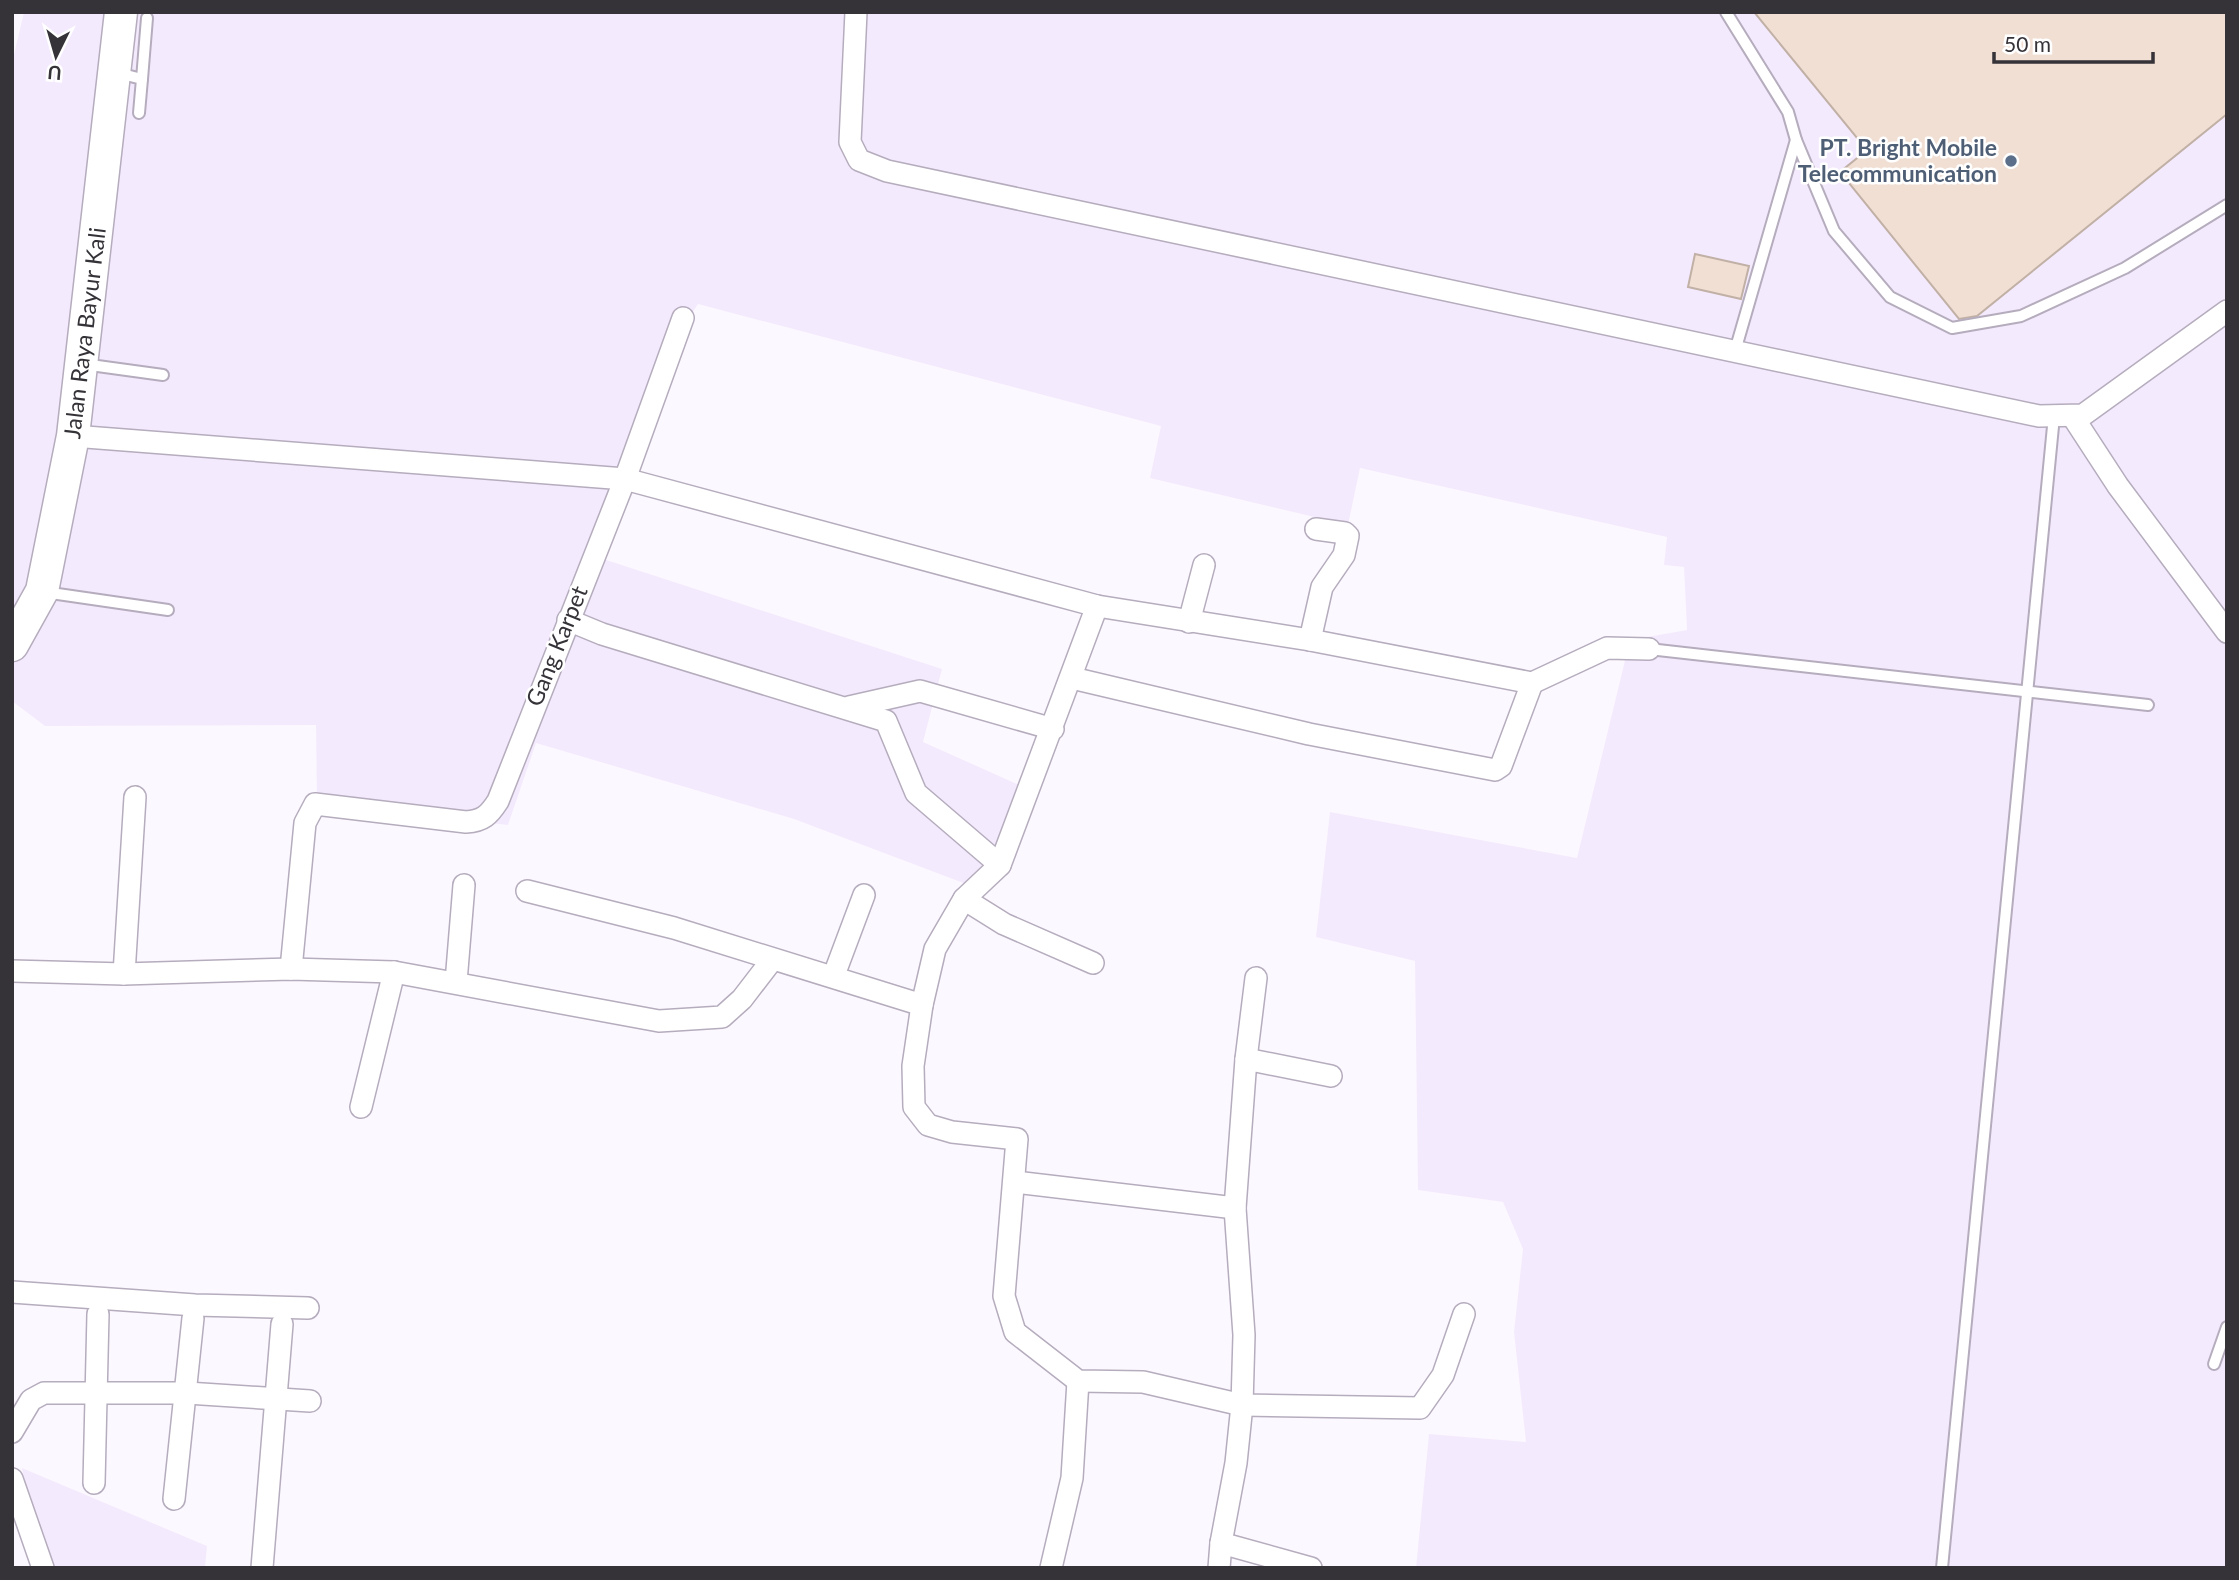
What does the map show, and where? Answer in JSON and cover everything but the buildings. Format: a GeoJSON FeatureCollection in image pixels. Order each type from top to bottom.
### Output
{"type":"FeatureCollection","features":[{"type":"Feature","properties":{"kind":"street"},"geometry":{"type":"LineString","coordinates":[[856,12],[850,142],[859,160],[887,171],[2039,416],[2083,415],[2227,311]]}},
{"type":"Feature","properties":{"kind":"street","name":"Jalan Raya Bayur Kali"},"geometry":{"type":"LineString","coordinates":[[12,645],[42,591],[74,436],[82,364],[128,76],[134,15]]}},
{"type":"Feature","properties":{"kind":"street","name":"Gang Karpet"},"geometry":{"type":"LineString","coordinates":[[291,969],[305,823],[314,804],[466,822],[479,821],[490,814],[499,801],[625,479],[683,318]]}},
{"type":"Feature","properties":{"kind":"street"},"geometry":{"type":"LineString","coordinates":[[2063,416],[2227,632]]}},
{"type":"Feature","properties":{"kind":"street"},"geometry":{"type":"LineString","coordinates":[[74,436],[625,479],[1097,606],[1310,640],[1532,683],[1607,648],[1649,649]]}},
{"type":"Feature","properties":{"kind":"street"},"geometry":{"type":"LineString","coordinates":[[1310,640],[1322,587],[1344,555],[1348,536],[1316,529]]}},
{"type":"Feature","properties":{"kind":"street"},"geometry":{"type":"LineString","coordinates":[[1189,622],[1204,565]]}},
{"type":"Feature","properties":{"kind":"street"},"geometry":{"type":"LineString","coordinates":[[1097,606],[1000,865],[964,899],[936,949],[922,1005],[913,1066],[914,1107],[928,1125],[952,1132],[1017,1139],[1004,1296],[1015,1332],[1078,1381],[1143,1382],[1242,1405],[1420,1408],[1443,1375],[1464,1314]]}},
{"type":"Feature","properties":{"kind":"street"},"geometry":{"type":"LineString","coordinates":[[568,620],[602,634],[886,721],[916,793],[1000,865]]}},
{"type":"Feature","properties":{"kind":"street"},"geometry":{"type":"LineString","coordinates":[[1072,678],[1309,734],[1495,770],[1501,766],[1532,683]]}},
{"type":"Feature","properties":{"kind":"street"},"geometry":{"type":"LineString","coordinates":[[845,708],[920,691],[1053,729]]}},
{"type":"Feature","properties":{"kind":"street"},"geometry":{"type":"LineString","coordinates":[[124,974],[135,797]]}},
{"type":"Feature","properties":{"kind":"street"},"geometry":{"type":"LineString","coordinates":[[456,982],[464,885]]}},
{"type":"Feature","properties":{"kind":"street"},"geometry":{"type":"LineString","coordinates":[[527,891],[674,928],[772,960],[834,975],[922,1005]]}},
{"type":"Feature","properties":{"kind":"street"},"geometry":{"type":"LineString","coordinates":[[834,975],[864,895]]}},
{"type":"Feature","properties":{"kind":"street"},"geometry":{"type":"LineString","coordinates":[[964,899],[1004,924],[1093,963]]}},
{"type":"Feature","properties":{"kind":"street"},"geometry":{"type":"LineString","coordinates":[[12,971],[124,974],[291,969],[394,972],[659,1021],[722,1017],[742,999],[772,960]]}},
{"type":"Feature","properties":{"kind":"street"},"geometry":{"type":"LineString","coordinates":[[361,1107],[394,972]]}},
{"type":"Feature","properties":{"kind":"street"},"geometry":{"type":"LineString","coordinates":[[1219,1568],[1236,1463],[1242,1405],[1244,1335],[1235,1208],[1246,1059],[1256,978]]}},
{"type":"Feature","properties":{"kind":"street"},"geometry":{"type":"LineString","coordinates":[[1246,1059],[1331,1076]]}},
{"type":"Feature","properties":{"kind":"street"},"geometry":{"type":"LineString","coordinates":[[1016,1164],[1235,1208]]}},
{"type":"Feature","properties":{"kind":"street"},"geometry":{"type":"LineString","coordinates":[[12,1292],[195,1305],[308,1308]]}},
{"type":"Feature","properties":{"kind":"street"},"geometry":{"type":"LineString","coordinates":[[94,1483],[98,1314]]}},
{"type":"Feature","properties":{"kind":"street"},"geometry":{"type":"LineString","coordinates":[[174,1499],[193,1318]]}},
{"type":"Feature","properties":{"kind":"street"},"geometry":{"type":"LineString","coordinates":[[262,1568],[282,1325]]}},
{"type":"Feature","properties":{"kind":"street"},"geometry":{"type":"LineString","coordinates":[[1051,1568],[1072,1478],[1078,1381]]}},
{"type":"Feature","properties":{"kind":"street"},"geometry":{"type":"LineString","coordinates":[[12,1432],[31,1401],[44,1393],[187,1393],[310,1401]]}},
{"type":"Feature","properties":{"kind":"street"},"geometry":{"type":"LineString","coordinates":[[12,1479],[43,1568]]}},
{"type":"Feature","properties":{"kind":"street"},"geometry":{"type":"LineString","coordinates":[[1221,1543],[1311,1568]]}},
{"type":"Feature","properties":{"kind":"lane"},"geometry":{"type":"LineString","coordinates":[[1726,12],[1788,112],[1796,140],[1834,231],[1891,297],[1952,328],[2021,316],[2125,268],[2227,205]]}},
{"type":"Feature","properties":{"kind":"lane"},"geometry":{"type":"LineString","coordinates":[[128,76],[139,113]]}},
{"type":"Feature","properties":{"kind":"lane"},"geometry":{"type":"LineString","coordinates":[[1735,351],[1796,140]]}},
{"type":"Feature","properties":{"kind":"lane"},"geometry":{"type":"LineString","coordinates":[[82,364],[163,375]]}},
{"type":"Feature","properties":{"kind":"lane"},"geometry":{"type":"LineString","coordinates":[[1942,1568],[2026,692],[2063,416]]}},
{"type":"Feature","properties":{"kind":"lane"},"geometry":{"type":"LineString","coordinates":[[42,591],[168,610]]}},
{"type":"Feature","properties":{"kind":"lane"},"geometry":{"type":"LineString","coordinates":[[1649,649],[2148,705]]}},
{"type":"Feature","properties":{"kind":"lane"},"geometry":{"type":"LineString","coordinates":[[2214,1364],[2227,1327]]}},
{"type":"Feature","properties":{"kind":"shaded area"},"geometry":{"type":"Polygon","coordinates":[[[24,12],[2227,12],[2227,1568],[1416,1568],[1429,1434],[1526,1442],[1514,1332],[1523,1249],[1503,1202],[1418,1190],[1415,961],[1316,937],[1330,812],[1577,858],[1630,640],[1687,630],[1684,567],[1664,565],[1667,537],[1360,468],[1348,525],[1150,478],[1161,426],[698,304],[684,325],[594,556],[942,669],[923,742],[1026,788],[982,890],[794,819],[536,743],[508,825],[317,803],[316,725],[45,726],[12,701],[12,63],[24,12]]]}},
{"type":"Feature","properties":{"kind":"shaded area"},"geometry":{"type":"Polygon","coordinates":[[[22,1468],[207,1546],[205,1568],[43,1568],[22,1468]]]}},
{"type":"Feature","properties":{"kind":"place","name":"PT. Bright Mobile Telecommunication"},"geometry":{"type":"Point","coordinates":[2011,161]}}]}
